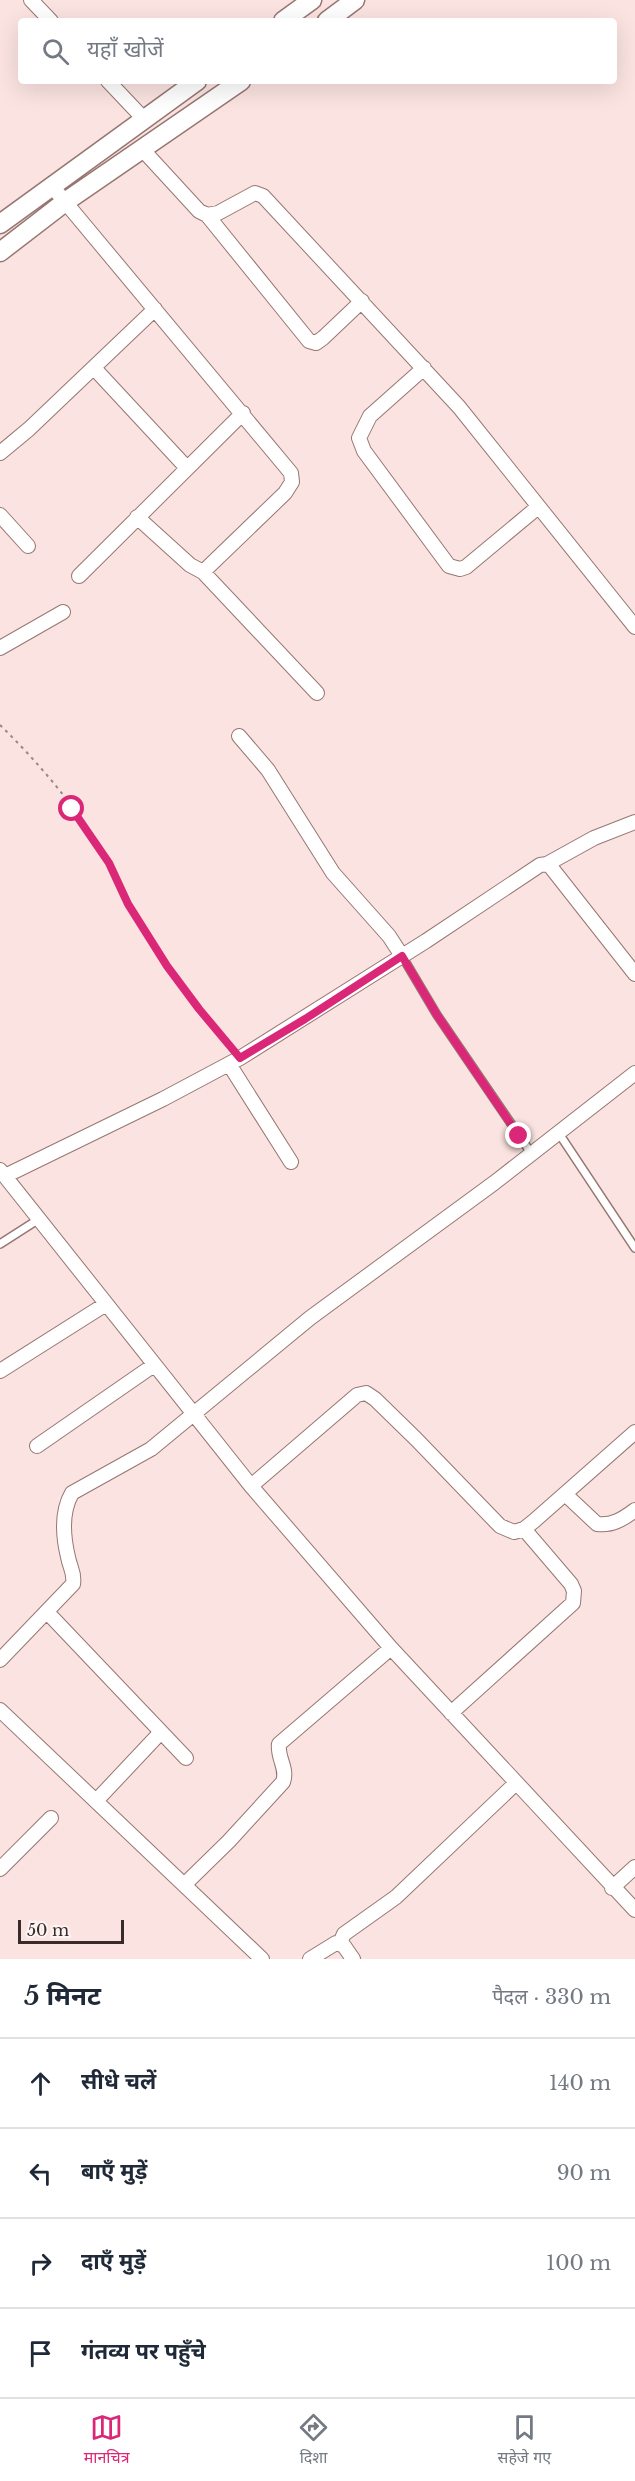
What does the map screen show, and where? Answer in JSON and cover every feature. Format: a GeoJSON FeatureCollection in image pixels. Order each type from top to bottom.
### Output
{"type":"FeatureCollection","features":[{"type":"Feature","properties":{"kind":"street"},"geometry":{"type":"LineString","coordinates":[[31,0],[48,18]]}},
{"type":"Feature","properties":{"kind":"street"},"geometry":{"type":"LineString","coordinates":[[287,18],[312,0]]}},
{"type":"Feature","properties":{"kind":"street"},"geometry":{"type":"LineString","coordinates":[[331,18],[355,0]]}},
{"type":"Feature","properties":{"kind":"street"},"geometry":{"type":"LineString","coordinates":[[111,84],[143,118]]}},
{"type":"Feature","properties":{"kind":"street"},"geometry":{"type":"LineString","coordinates":[[0,224],[192,84]]}},
{"type":"Feature","properties":{"kind":"street"},"geometry":{"type":"LineString","coordinates":[[0,252],[65,202],[237,84]]}},
{"type":"Feature","properties":{"kind":"street"},"geometry":{"type":"LineString","coordinates":[[142,149],[199,211],[207,215],[309,341],[316,343],[323,338],[362,301]]}},
{"type":"Feature","properties":{"kind":"street"},"geometry":{"type":"LineString","coordinates":[[51,185],[289,469],[292,482],[285,493],[203,572]]}},
{"type":"Feature","properties":{"kind":"street"},"geometry":{"type":"LineString","coordinates":[[207,215],[219,213],[247,196],[261,194],[459,407],[635,627]]}},
{"type":"Feature","properties":{"kind":"street"},"geometry":{"type":"LineString","coordinates":[[0,453],[29,429],[154,309]]}},
{"type":"Feature","properties":{"kind":"street"},"geometry":{"type":"LineString","coordinates":[[94,368],[186,467]]}},
{"type":"Feature","properties":{"kind":"street"},"geometry":{"type":"LineString","coordinates":[[424,368],[370,416],[359,438],[364,451],[449,566],[460,569],[466,567],[538,507]]}},
{"type":"Feature","properties":{"kind":"street"},"geometry":{"type":"LineString","coordinates":[[79,576],[186,467],[243,413]]}},
{"type":"Feature","properties":{"kind":"street"},"geometry":{"type":"LineString","coordinates":[[0,515],[28,546]]}},
{"type":"Feature","properties":{"kind":"street"},"geometry":{"type":"LineString","coordinates":[[137,517],[190,565],[203,572],[317,693]]}},
{"type":"Feature","properties":{"kind":"street"},"geometry":{"type":"LineString","coordinates":[[0,648],[63,612]]}},
{"type":"Feature","properties":{"kind":"street"},"geometry":{"type":"LineString","coordinates":[[239,736],[268,770],[333,873],[390,936],[402,956]]}},
{"type":"Feature","properties":{"kind":"street"},"geometry":{"type":"LineString","coordinates":[[635,822],[594,838],[528,872],[305,1019],[235,1061],[163,1099],[3,1173],[251,1486],[391,1648],[515,1784],[635,1910]]}},
{"type":"Feature","properties":{"kind":"street"},"geometry":{"type":"LineString","coordinates":[[547,864],[635,974]]}},
{"type":"Feature","properties":{"kind":"street"},"geometry":{"type":"LineString","coordinates":[[235,1061],[291,1162]]}},
{"type":"Feature","properties":{"kind":"street"},"geometry":{"type":"LineString","coordinates":[[0,1660],[73,1584],[75,1575],[68,1558],[64,1528],[66,1504],[72,1492],[151,1449],[310,1318],[494,1183],[635,1073]]}},
{"type":"Feature","properties":{"kind":"street"},"geometry":{"type":"LineString","coordinates":[[0,1371],[106,1304]]}},
{"type":"Feature","properties":{"kind":"street"},"geometry":{"type":"LineString","coordinates":[[37,1446],[154,1365]]}},
{"type":"Feature","properties":{"kind":"street"},"geometry":{"type":"LineString","coordinates":[[251,1486],[357,1395],[366,1393],[416,1439],[504,1530],[514,1532],[524,1529],[635,1432]]}},
{"type":"Feature","properties":{"kind":"street"},"geometry":{"type":"LineString","coordinates":[[565,1494],[597,1524],[618,1521],[635,1510]]}},
{"type":"Feature","properties":{"kind":"street"},"geometry":{"type":"LineString","coordinates":[[451,1713],[573,1602],[574,1591],[571,1584],[524,1529]]}},
{"type":"Feature","properties":{"kind":"street"},"geometry":{"type":"LineString","coordinates":[[47,1612],[186,1758]]}},
{"type":"Feature","properties":{"kind":"street"},"geometry":{"type":"LineString","coordinates":[[184,1885],[229,1841],[283,1782],[286,1773],[279,1744],[391,1648]]}},
{"type":"Feature","properties":{"kind":"street"},"geometry":{"type":"LineString","coordinates":[[0,1710],[262,1959]]}},
{"type":"Feature","properties":{"kind":"street"},"geometry":{"type":"LineString","coordinates":[[96,1801],[161,1732]]}},
{"type":"Feature","properties":{"kind":"street"},"geometry":{"type":"LineString","coordinates":[[310,1959],[396,1897],[515,1784]]}},
{"type":"Feature","properties":{"kind":"street"},"geometry":{"type":"LineString","coordinates":[[0,1869],[51,1818]]}},
{"type":"Feature","properties":{"kind":"street"},"geometry":{"type":"LineString","coordinates":[[612,1888],[635,1867]]}},
{"type":"Feature","properties":{"kind":"street"},"geometry":{"type":"LineString","coordinates":[[332,1941],[353,1959]]}},
{"type":"Feature","properties":{"kind":"lane"},"geometry":{"type":"LineString","coordinates":[[402,956],[437,1015],[531,1153]]}},
{"type":"Feature","properties":{"kind":"lane"},"geometry":{"type":"LineString","coordinates":[[558,1132],[635,1248]]}},
{"type":"Feature","properties":{"kind":"lane"},"geometry":{"type":"LineString","coordinates":[[0,1244],[39,1219]]}},
{"type":"Feature","properties":{"kind":"path"},"geometry":{"type":"LineString","coordinates":[[0,725],[23,747],[82,822],[109,863],[140,926],[235,1061]]}},
{"type":"Feature","properties":{"kind":"route"},"geometry":{"type":"LineString","coordinates":[[72,809],[109,863],[140,926],[199,1009],[240,1058],[402,956],[437,1015],[519,1136]]}}]}
